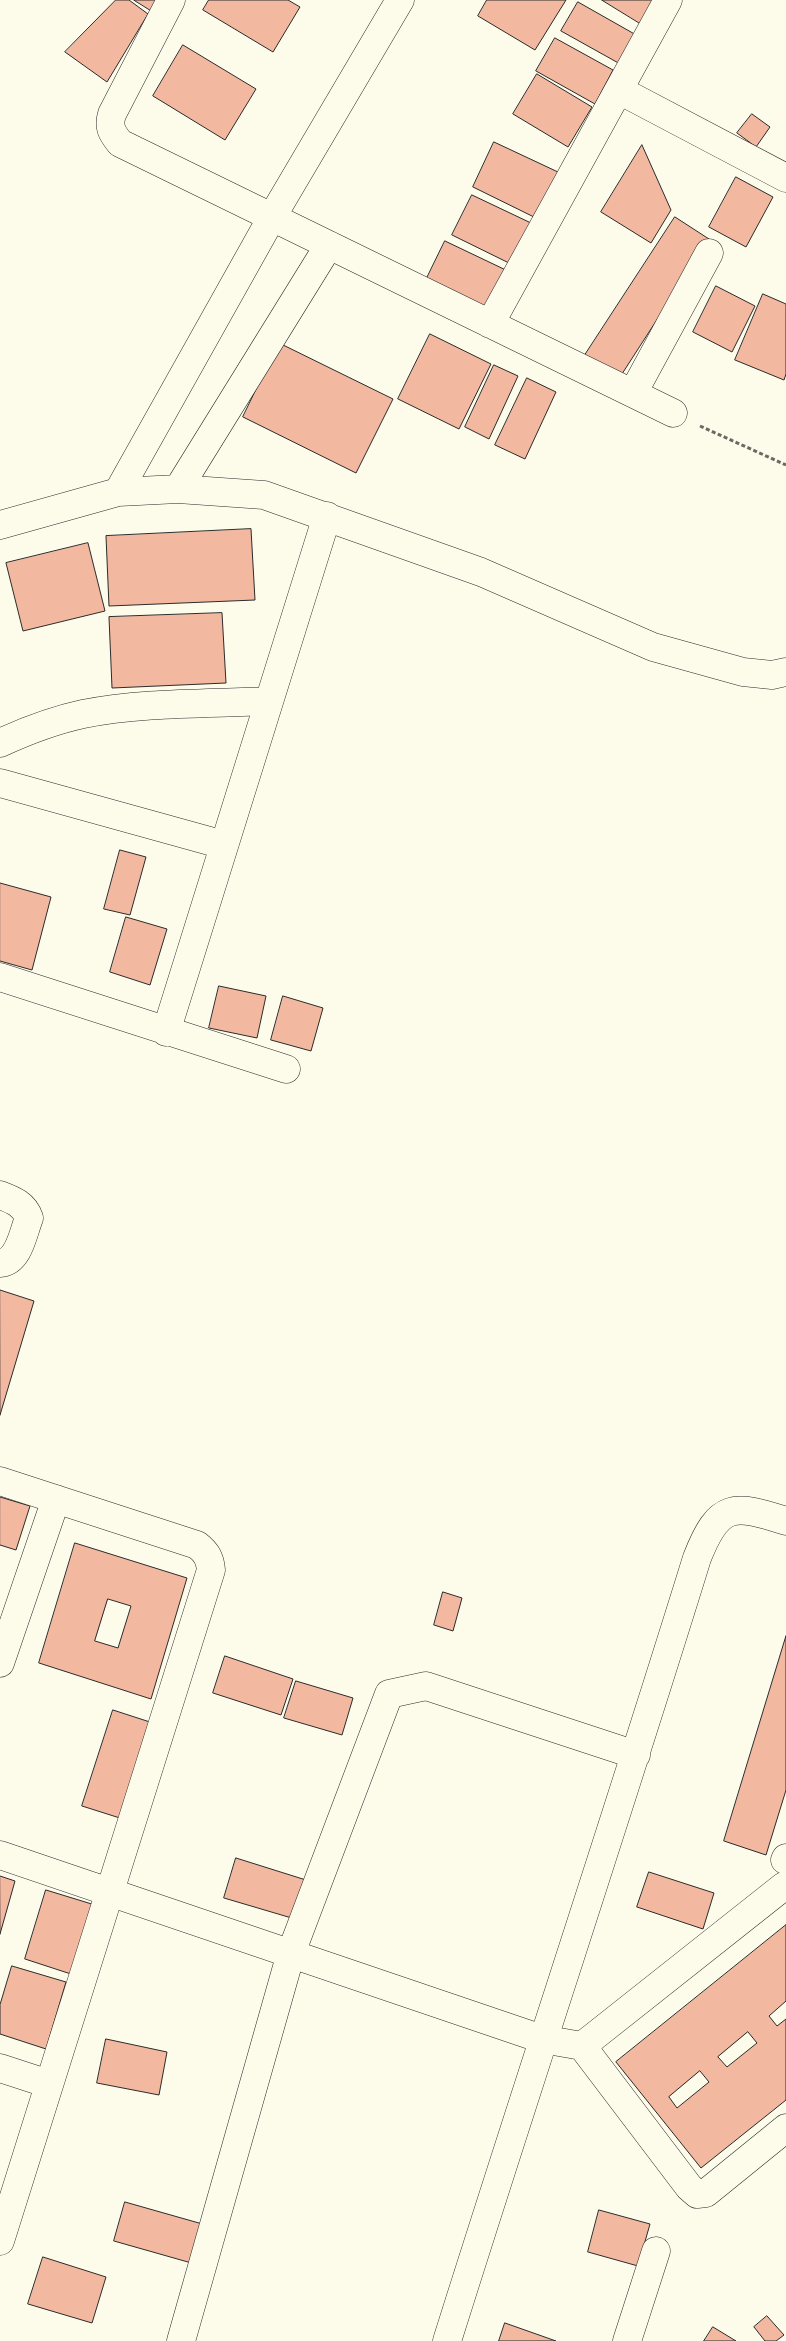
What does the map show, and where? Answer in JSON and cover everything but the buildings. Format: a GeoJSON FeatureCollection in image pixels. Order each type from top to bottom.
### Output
{"type":"FeatureCollection","features":[{"type":"Feature","properties":{"kind":"street"},"geometry":{"type":"LineString","coordinates":[[171,0],[112,114],[109,123],[112,133],[120,143],[673,413]]}},
{"type":"Feature","properties":{"kind":"street"},"geometry":{"type":"LineString","coordinates":[[118,492],[272,218],[400,0]]}},
{"type":"Feature","properties":{"kind":"street"},"geometry":{"type":"LineString","coordinates":[[490,324],[668,0]]}},
{"type":"Feature","properties":{"kind":"street"},"geometry":{"type":"LineString","coordinates":[[619,90],[786,178]]}},
{"type":"Feature","properties":{"kind":"street"},"geometry":{"type":"LineString","coordinates":[[178,488],[328,245]]}},
{"type":"Feature","properties":{"kind":"street"},"geometry":{"type":"LineString","coordinates":[[633,393],[709,253]]}},
{"type":"Feature","properties":{"kind":"street"},"geometry":{"type":"LineString","coordinates":[[0,525],[118,492],[178,488],[264,495],[481,572],[652,647],[743,672],[772,675],[786,672]]}},
{"type":"Feature","properties":{"kind":"street"},"geometry":{"type":"LineString","coordinates":[[166,1032],[327,516]]}},
{"type":"Feature","properties":{"kind":"street"},"geometry":{"type":"LineString","coordinates":[[0,743],[19,734],[82,715],[116,709],[269,701]]}},
{"type":"Feature","properties":{"kind":"street"},"geometry":{"type":"LineString","coordinates":[[0,783],[224,845]]}},
{"type":"Feature","properties":{"kind":"street"},"geometry":{"type":"LineString","coordinates":[[0,978],[286,1069]]}},
{"type":"Feature","properties":{"kind":"street"},"geometry":{"type":"LineString","coordinates":[[0,1195],[14,1200],[25,1209],[29,1218],[15,1255],[6,1263],[0,1263]]}},
{"type":"Feature","properties":{"kind":"street"},"geometry":{"type":"LineString","coordinates":[[0,1481],[196,1545],[205,1552],[210,1560],[211,1570],[0,2240]]}},
{"type":"Feature","properties":{"kind":"street"},"geometry":{"type":"LineString","coordinates":[[0,1662],[56,1499]]}},
{"type":"Feature","properties":{"kind":"street"},"geometry":{"type":"LineString","coordinates":[[447,2341],[542,2038],[636,1755],[697,1558],[707,1532],[730,1511],[744,1509],[786,1521]]}},
{"type":"Feature","properties":{"kind":"street"},"geometry":{"type":"LineString","coordinates":[[181,2341],[291,1954],[390,1694],[426,1686],[636,1755]]}},
{"type":"Feature","properties":{"kind":"street"},"geometry":{"type":"LineString","coordinates":[[0,1855],[542,2038],[582,2046],[689,2187],[697,2194],[706,2193],[786,2128]]}},
{"type":"Feature","properties":{"kind":"street"},"geometry":{"type":"LineString","coordinates":[[582,2046],[785,1868]]}},
{"type":"Feature","properties":{"kind":"street"},"geometry":{"type":"LineString","coordinates":[[0,2068],[49,2084]]}},
{"type":"Feature","properties":{"kind":"street"},"geometry":{"type":"LineString","coordinates":[[627,2341],[656,2251]]}},
{"type":"Feature","properties":{"kind":"path"},"geometry":{"type":"LineString","coordinates":[[673,413],[786,465]]}}]}
